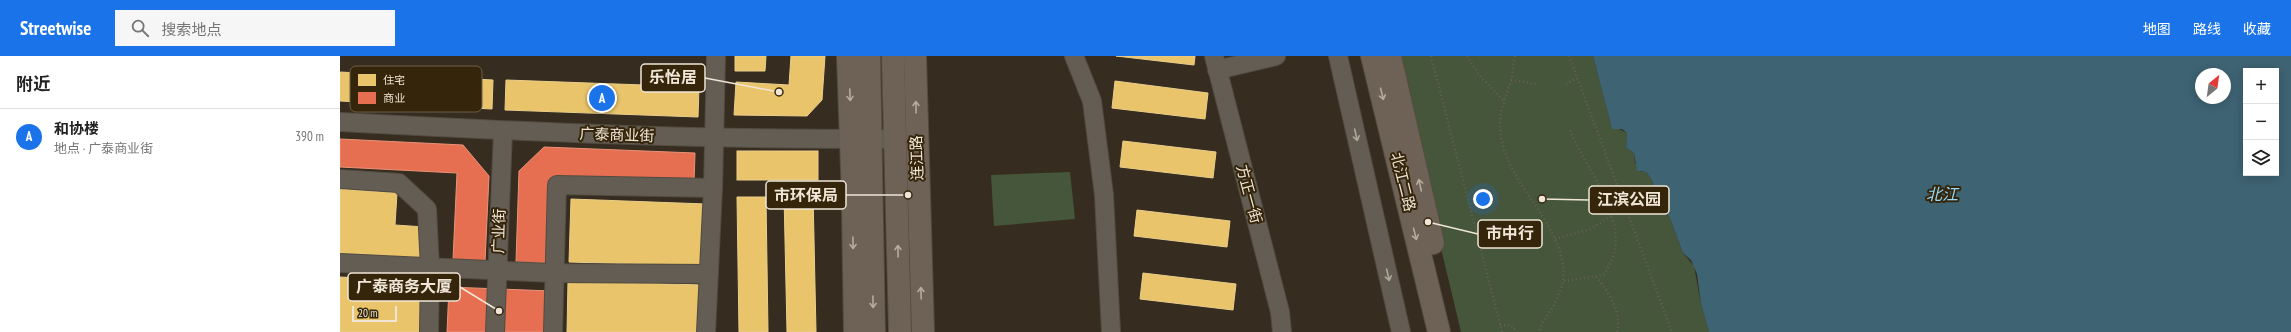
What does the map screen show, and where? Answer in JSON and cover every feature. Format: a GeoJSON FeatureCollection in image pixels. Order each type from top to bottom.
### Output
{"type":"FeatureCollection","features":[{"type":"Feature","properties":{"kind":"main road"},"geometry":{"type":"LineString","coordinates":[[848,56],[860,138],[870,165],[874,332]]}},
{"type":"Feature","properties":{"kind":"main road"},"geometry":{"type":"LineString","coordinates":[[855,332],[853,209],[868,56]]}},
{"type":"Feature","properties":{"kind":"main road","name":"连江路"},"geometry":{"type":"LineString","coordinates":[[893,56],[900,332]]}},
{"type":"Feature","properties":{"kind":"main road","name":"连江路"},"geometry":{"type":"LineString","coordinates":[[915,56],[923,332]]}},
{"type":"Feature","properties":{"kind":"main road","name":"北江二路"},"geometry":{"type":"LineString","coordinates":[[1372,56],[1439,332]]}},
{"type":"Feature","properties":{"kind":"main road","name":"北江二路"},"geometry":{"type":"LineString","coordinates":[[1390,56],[1454,332]]}},
{"type":"Feature","properties":{"kind":"main road"},"geometry":{"type":"LineString","coordinates":[[853,209],[870,165]]}},
{"type":"Feature","properties":{"kind":"street"},"geometry":{"type":"LineString","coordinates":[[706,332],[713,188],[716,56]]}},
{"type":"Feature","properties":{"kind":"street"},"geometry":{"type":"LineString","coordinates":[[1074,56],[1092,101],[1104,195],[1111,332]]}},
{"type":"Feature","properties":{"kind":"street"},"geometry":{"type":"LineString","coordinates":[[1215,63],[1276,56]]}},
{"type":"Feature","properties":{"kind":"street"},"geometry":{"type":"LineString","coordinates":[[1338,56],[1401,332]]}},
{"type":"Feature","properties":{"kind":"street","name":"方正一街"},"geometry":{"type":"LineString","coordinates":[[1215,63],[1280,312],[1282,332]]}},
{"type":"Feature","properties":{"kind":"street","name":"广泰商业街"},"geometry":{"type":"LineString","coordinates":[[340,122],[503,131],[714,139],[895,139]]}},
{"type":"Feature","properties":{"kind":"street","name":"广业街"},"geometry":{"type":"LineString","coordinates":[[495,332],[503,131]]}},
{"type":"Feature","properties":{"kind":"street"},"geometry":{"type":"LineString","coordinates":[[340,178],[399,183],[427,209],[430,268],[430,332]]}},
{"type":"Feature","properties":{"kind":"street"},"geometry":{"type":"LineString","coordinates":[[553,332],[557,185],[713,188]]}},
{"type":"Feature","properties":{"kind":"street"},"geometry":{"type":"LineString","coordinates":[[340,263],[554,273],[709,274]]}},
{"type":"Feature","properties":{"kind":"path"},"geometry":{"type":"LineString","coordinates":[[1431,56],[1502,332]]}},
{"type":"Feature","properties":{"kind":"path"},"geometry":{"type":"LineString","coordinates":[[1467,56],[1479,75],[1504,101]]}},
{"type":"Feature","properties":{"kind":"path"},"geometry":{"type":"LineString","coordinates":[[1515,56],[1500,125],[1502,145],[1508,162],[1555,239],[1563,265],[1564,281],[1558,297],[1544,319],[1540,332]]}},
{"type":"Feature","properties":{"kind":"path"},"geometry":{"type":"LineString","coordinates":[[1569,56],[1672,332]]}},
{"type":"Feature","properties":{"kind":"path"},"geometry":{"type":"LineString","coordinates":[[1566,84],[1577,78]]}},
{"type":"Feature","properties":{"kind":"path"},"geometry":{"type":"LineString","coordinates":[[1511,80],[1536,84]]}},
{"type":"Feature","properties":{"kind":"path"},"geometry":{"type":"LineString","coordinates":[[1564,281],[1603,275],[1614,256],[1616,233],[1611,215],[1596,178],[1576,144],[1569,128]]}},
{"type":"Feature","properties":{"kind":"path"},"geometry":{"type":"LineString","coordinates":[[1555,239],[1591,229],[1625,206]]}},
{"type":"Feature","properties":{"kind":"path"},"geometry":{"type":"LineString","coordinates":[[1596,277],[1612,299],[1617,311],[1616,332]]}},
{"type":"Feature","properties":{"kind":"path"},"geometry":{"type":"LineString","coordinates":[[1500,325],[1511,325],[1517,332]]}},
{"type":"Feature","properties":{"kind":"green space"},"geometry":{"type":"Polygon","coordinates":[[[1395,56],[1593,56],[1611,125],[1627,133],[1626,148],[1634,153],[1635,163],[1640,172],[1646,172],[1652,180],[1655,206],[1669,216],[1683,253],[1694,266],[1701,304],[1709,332],[1461,332],[1395,56]]]}},
{"type":"Feature","properties":{"kind":"green space"},"geometry":{"type":"Polygon","coordinates":[[[1070,172],[1075,219],[994,226],[991,175],[1070,172]]]}},
{"type":"Feature","properties":{"kind":"water","name":"北江"},"geometry":{"type":"Polygon","coordinates":[[[1593,56],[2291,56],[2291,332],[1709,332],[1701,304],[1697,274],[1691,260],[1683,253],[1669,216],[1664,211],[1657,210],[1652,180],[1646,172],[1637,171],[1634,153],[1626,148],[1627,133],[1622,129],[1612,129],[1593,56]]]}},
{"type":"Feature","properties":{"kind":"building: 住宅"},"geometry":{"type":"Polygon","coordinates":[[[735,56],[766,56],[765,71],[735,71],[735,56]]]}},
{"type":"Feature","properties":{"kind":"building: 住宅"},"geometry":{"type":"Polygon","coordinates":[[[791,56],[825,56],[822,100],[807,116],[734,115],[736,82],[789,85],[791,56]]]}},
{"type":"Feature","properties":{"kind":"building: 住宅"},"geometry":{"type":"Polygon","coordinates":[[[1116,56],[1195,56],[1194,65],[1116,56]]]}},
{"type":"Feature","properties":{"kind":"building: 住宅"},"geometry":{"type":"Polygon","coordinates":[[[340,72],[350,73],[350,102],[340,101],[340,72]]]}},
{"type":"Feature","properties":{"kind":"building: 住宅"},"geometry":{"type":"Polygon","coordinates":[[[482,79],[493,80],[492,109],[482,108],[482,79]]]}},
{"type":"Feature","properties":{"kind":"building: 住宅"},"geometry":{"type":"Polygon","coordinates":[[[506,80],[699,87],[698,117],[505,110],[506,80]]]}},
{"type":"Feature","properties":{"kind":"building: 住宅"},"geometry":{"type":"Polygon","coordinates":[[[1115,81],[1208,93],[1205,119],[1112,108],[1115,81]]]}},
{"type":"Feature","properties":{"kind":"building: 住宅"},"geometry":{"type":"Polygon","coordinates":[[[1123,141],[1216,152],[1213,178],[1120,167],[1123,141]]]}},
{"type":"Feature","properties":{"kind":"building: 住宅"},"geometry":{"type":"Polygon","coordinates":[[[737,151],[818,151],[818,180],[737,180],[737,151]]]}},
{"type":"Feature","properties":{"kind":"building: 住宅"},"geometry":{"type":"Polygon","coordinates":[[[340,189],[397,193],[395,225],[425,227],[423,258],[340,253],[340,189]]]}},
{"type":"Feature","properties":{"kind":"building: 住宅"},"geometry":{"type":"Polygon","coordinates":[[[813,193],[816,332],[787,332],[784,194],[813,193]]]}},
{"type":"Feature","properties":{"kind":"building: 住宅"},"geometry":{"type":"Polygon","coordinates":[[[737,197],[766,197],[768,332],[739,332],[737,197]]]}},
{"type":"Feature","properties":{"kind":"building: 住宅"},"geometry":{"type":"Polygon","coordinates":[[[571,199],[706,204],[704,266],[569,262],[571,199]]]}},
{"type":"Feature","properties":{"kind":"building: 住宅"},"geometry":{"type":"Polygon","coordinates":[[[1137,210],[1230,221],[1227,247],[1134,236],[1137,210]]]}},
{"type":"Feature","properties":{"kind":"building: 住宅"},"geometry":{"type":"Polygon","coordinates":[[[1143,273],[1236,284],[1233,310],[1140,299],[1143,273]]]}},
{"type":"Feature","properties":{"kind":"building: 住宅"},"geometry":{"type":"Polygon","coordinates":[[[340,277],[426,281],[424,332],[340,332],[340,277]]]}},
{"type":"Feature","properties":{"kind":"building: 住宅"},"geometry":{"type":"Polygon","coordinates":[[[568,281],[702,285],[701,332],[567,332],[568,281]]]}},
{"type":"Feature","properties":{"kind":"building: 商业"},"geometry":{"type":"Polygon","coordinates":[[[340,139],[463,145],[489,176],[485,262],[453,260],[457,173],[340,167],[340,139]]]}},
{"type":"Feature","properties":{"kind":"building: 商业"},"geometry":{"type":"Polygon","coordinates":[[[544,147],[695,153],[694,183],[552,177],[549,263],[516,262],[519,171],[544,147]]]}},
{"type":"Feature","properties":{"kind":"building: 商业"},"geometry":{"type":"Polygon","coordinates":[[[449,287],[551,291],[549,332],[447,332],[449,287]]]}},
{"type":"Feature","properties":{"kind":"place","name":"乐怡居"},"geometry":{"type":"Point","coordinates":[779,92]}},
{"type":"Feature","properties":{"kind":"place","name":"和协楼"},"geometry":{"type":"Point","coordinates":[602,98]}},
{"type":"Feature","properties":{"kind":"place","name":"市环保局"},"geometry":{"type":"Point","coordinates":[908,195]}},
{"type":"Feature","properties":{"kind":"place","name":"江滨公园"},"geometry":{"type":"Point","coordinates":[1542,199]}},
{"type":"Feature","properties":{"kind":"place","name":"市中行"},"geometry":{"type":"Point","coordinates":[1428,222]}},
{"type":"Feature","properties":{"kind":"place","name":"广泰商务大厦"},"geometry":{"type":"Point","coordinates":[499,311]}}]}
